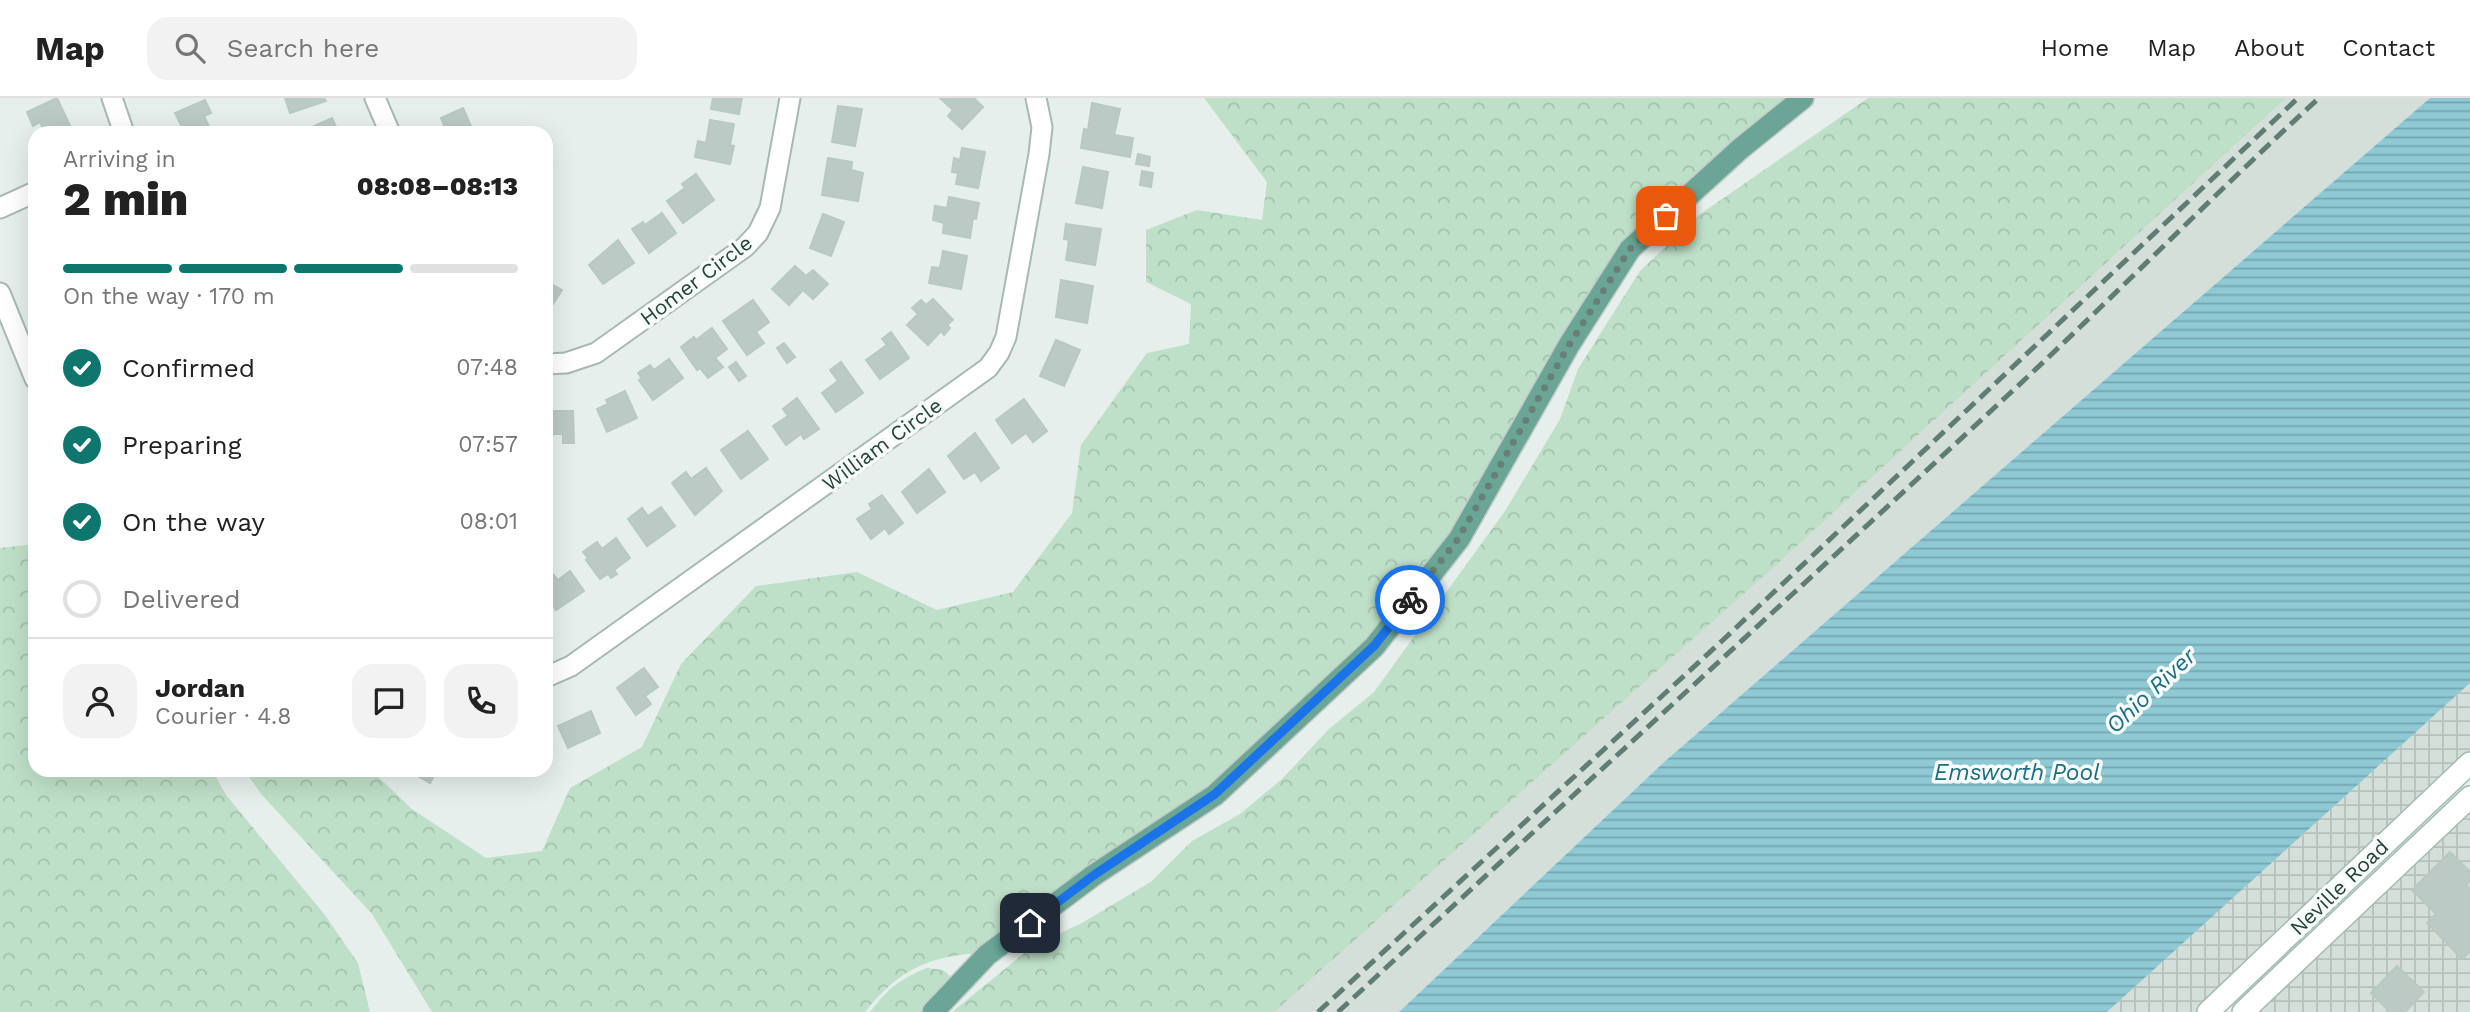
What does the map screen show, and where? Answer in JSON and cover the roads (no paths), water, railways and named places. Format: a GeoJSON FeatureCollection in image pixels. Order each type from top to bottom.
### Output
{"type":"FeatureCollection","features":[{"type":"Feature","properties":{"kind":"main road"},"geometry":{"type":"LineString","coordinates":[[933,1012],[987,955],[1094,875],[1215,794],[1374,646],[1458,539],[1569,345],[1630,249],[1740,149],[1802,98]]}},
{"type":"Feature","properties":{"kind":"main road","name":"Neville Road"},"geometry":{"type":"LineString","coordinates":[[2208,1012],[2470,763]]}},
{"type":"Feature","properties":{"kind":"main road","name":"Neville Road"},"geometry":{"type":"LineString","coordinates":[[2244,1012],[2470,797]]}},
{"type":"Feature","properties":{"kind":"street"},"geometry":{"type":"LineString","coordinates":[[112,98],[122,126]]}},
{"type":"Feature","properties":{"kind":"street"},"geometry":{"type":"LineString","coordinates":[[374,98],[387,126]]}},
{"type":"Feature","properties":{"kind":"street","name":"Homer Circle"},"geometry":{"type":"LineString","coordinates":[[553,364],[566,363],[596,353],[734,255],[751,240],[765,221],[770,208],[790,98]]}},
{"type":"Feature","properties":{"kind":"street","name":"William Circle"},"geometry":{"type":"LineString","coordinates":[[553,674],[571,666],[988,368],[1006,337],[1039,154],[1042,127],[1037,98]]}},
{"type":"Feature","properties":{"kind":"street"},"geometry":{"type":"LineString","coordinates":[[0,208],[28,195]]}},
{"type":"Feature","properties":{"kind":"street"},"geometry":{"type":"LineString","coordinates":[[0,293],[28,362]]}},
{"type":"Feature","properties":{"kind":"water","name":"Emsworth Pool"},"geometry":{"type":"Polygon","coordinates":[[[2430,98],[2470,98],[2470,683],[2107,1012],[1399,1012],[1663,763],[2430,98]]]}},
{"type":"Feature","properties":{"kind":"railway"},"geometry":{"type":"LineString","coordinates":[[1318,1012],[1723,640],[2298,98]]}},
{"type":"Feature","properties":{"kind":"railway"},"geometry":{"type":"LineString","coordinates":[[1338,1012],[2007,396],[2319,98]]}},
{"type":"Feature","properties":{"kind":"water label","name":"Ohio River"},"geometry":{"type":"Point","coordinates":[2151,691]}}]}
